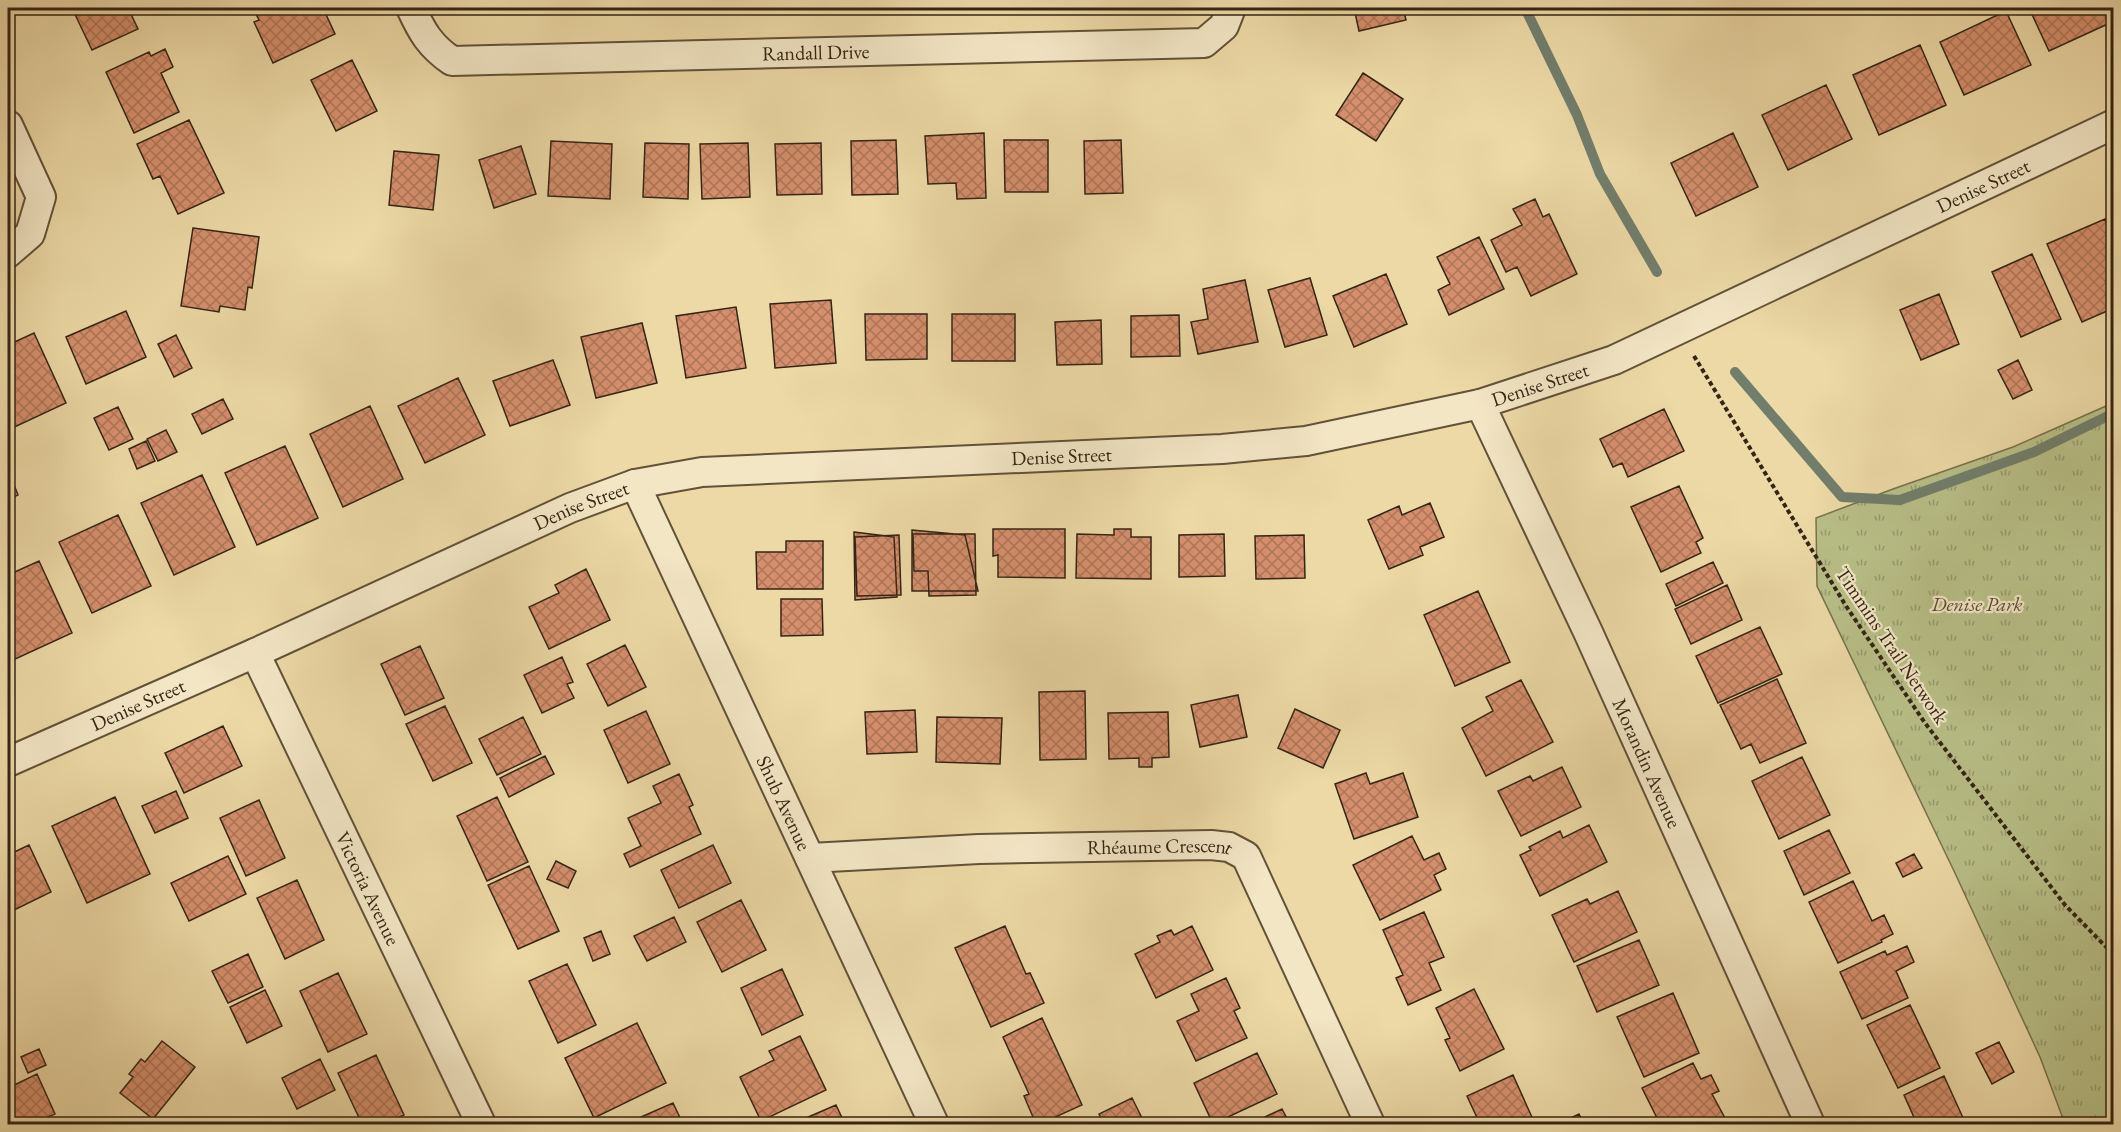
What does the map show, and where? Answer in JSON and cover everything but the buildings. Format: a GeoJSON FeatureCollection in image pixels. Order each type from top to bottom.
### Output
{"type":"FeatureCollection","features":[{"type":"Feature","properties":{"kind":"street","name":"Randall Drive"},"geometry":{"type":"LineString","coordinates":[[411,8],[422,33],[437,51],[452,61],[1204,43],[1224,26],[1231,8]]}},
{"type":"Feature","properties":{"kind":"street","name":"Denise Street"},"geometry":{"type":"LineString","coordinates":[[8,762],[255,653],[570,508],[635,484],[702,472],[1233,448],[1306,441],[1480,404],[1614,360],[2114,124]]}},
{"type":"Feature","properties":{"kind":"street"},"geometry":{"type":"LineString","coordinates":[[8,125],[41,197],[30,234],[8,253]]}},
{"type":"Feature","properties":{"kind":"street","name":"Morandin Avenue"},"geometry":{"type":"LineString","coordinates":[[1480,404],[1588,632],[1810,1125]]}},
{"type":"Feature","properties":{"kind":"street","name":"Shub Avenue"},"geometry":{"type":"LineString","coordinates":[[635,484],[934,1125]]}},
{"type":"Feature","properties":{"kind":"street","name":"Victoria Avenue"},"geometry":{"type":"LineString","coordinates":[[255,653],[481,1125]]}},
{"type":"Feature","properties":{"kind":"street","name":"Rhéaume Crescent"},"geometry":{"type":"LineString","coordinates":[[810,858],[979,849],[1210,845],[1229,847],[1246,856],[1370,1125]]}},
{"type":"Feature","properties":{"kind":"path","name":"Timmins Trail Network"},"geometry":{"type":"LineString","coordinates":[[1678,330],[1846,606],[1925,723],[2065,905],[2114,955]]}},
{"type":"Feature","properties":{"kind":"green space","name":"Denise Park"},"geometry":{"type":"Polygon","coordinates":[[[2113,403],[2113,1124],[2065,1124],[2040,1057],[1954,871],[1817,586],[1816,518],[2013,447],[2113,403]]]}},
{"type":"Feature","properties":{"kind":"waterway"},"geometry":{"type":"LineString","coordinates":[[1525,8],[1577,115],[1600,174],[1657,272]]}},
{"type":"Feature","properties":{"kind":"waterway"},"geometry":{"type":"LineString","coordinates":[[1735,372],[1842,497],[1900,500],[2034,452],[2114,413]]}}]}
